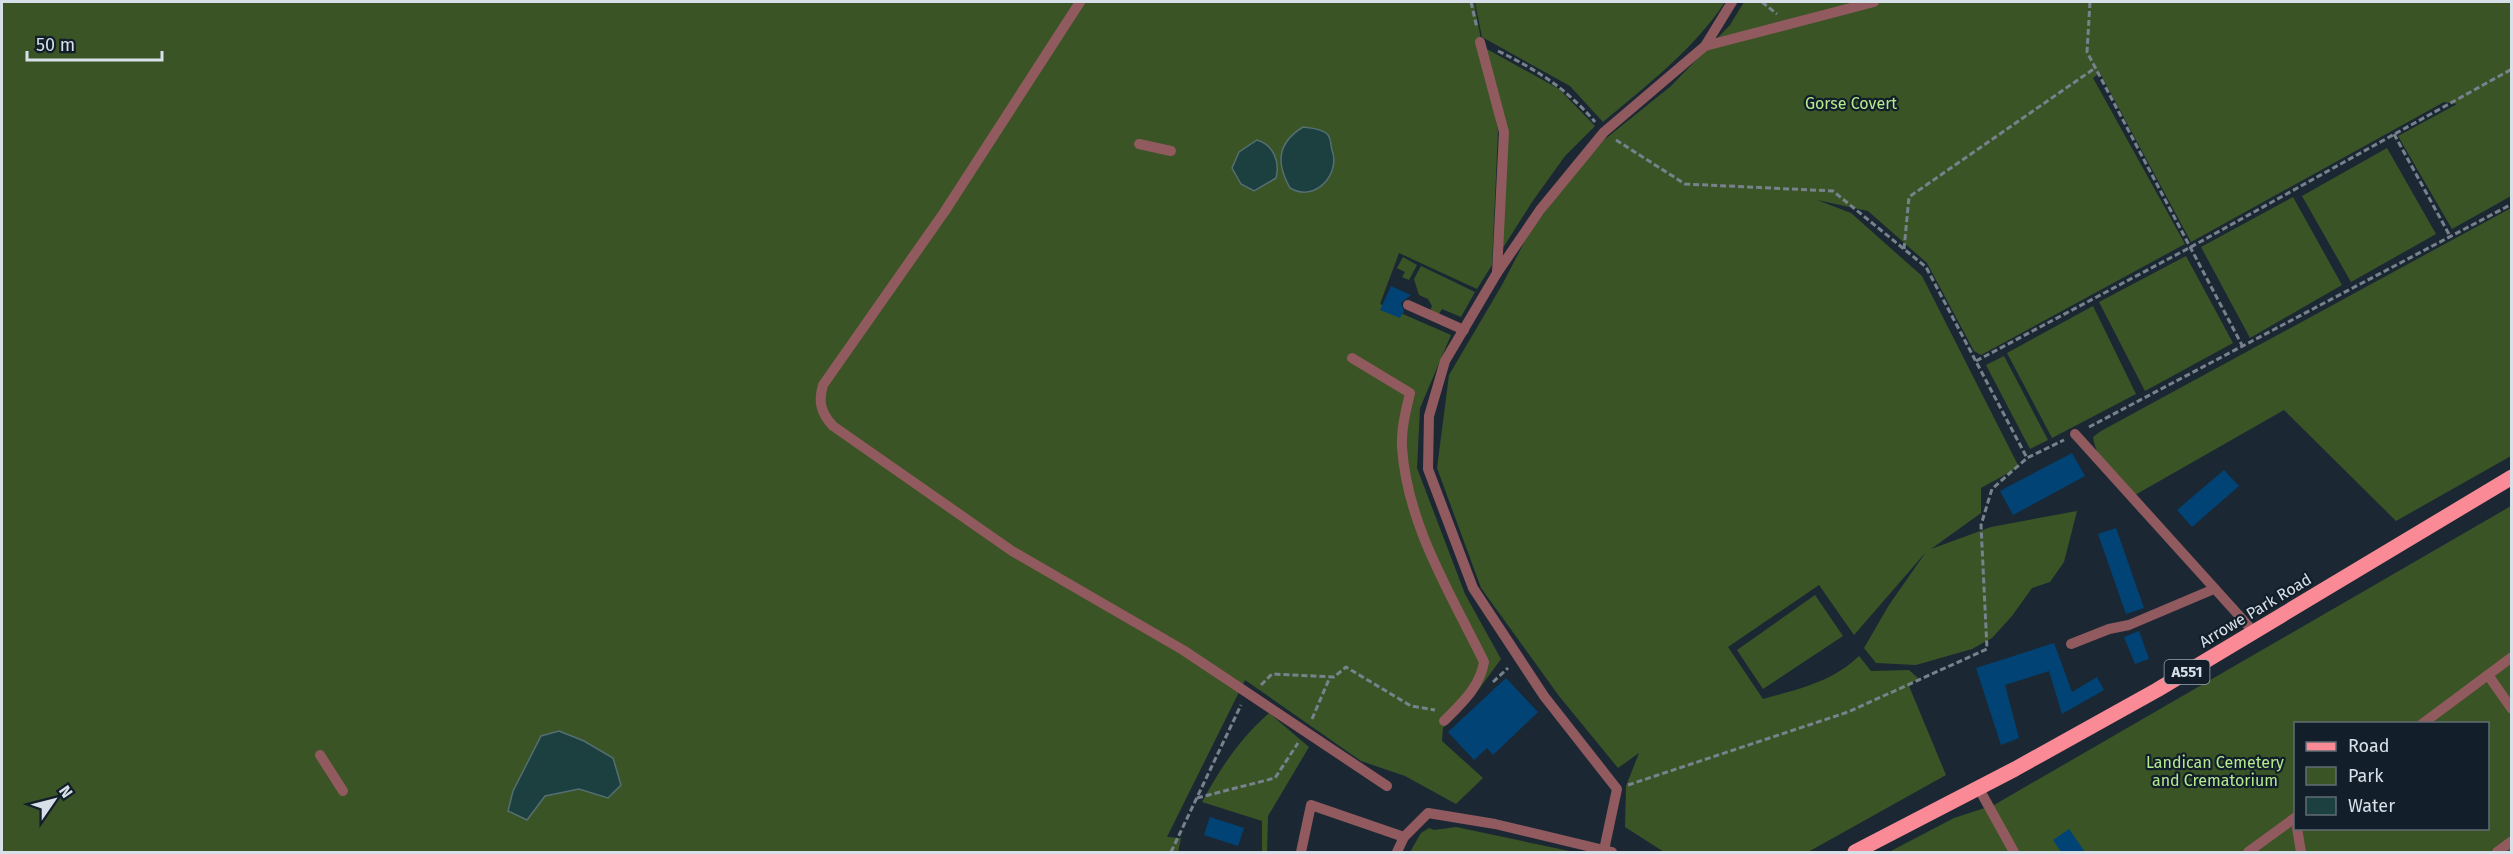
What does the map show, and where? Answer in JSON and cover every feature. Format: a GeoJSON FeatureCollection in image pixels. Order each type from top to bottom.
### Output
{"type":"FeatureCollection","features":[{"type":"Feature","properties":{"kind":"main road","name":"Arrowe Park Road"},"geometry":{"type":"LineString","coordinates":[[1855,852],[2147,696],[2376,561],[2511,477]]}},
{"type":"Feature","properties":{"kind":"lane"},"geometry":{"type":"LineString","coordinates":[[1080,2],[945,212],[823,385],[820,404],[824,417],[833,426],[1012,551],[1182,650],[1387,786]]}},
{"type":"Feature","properties":{"kind":"lane"},"geometry":{"type":"LineString","coordinates":[[1397,852],[1404,837],[1428,813],[1495,824],[1608,851],[1617,789],[1545,696],[1473,588],[1428,469],[1429,416],[1445,361],[1497,273],[1540,210],[1604,132],[1705,46],[1732,2]]}},
{"type":"Feature","properties":{"kind":"lane"},"geometry":{"type":"LineString","coordinates":[[1705,46],[1874,2]]}},
{"type":"Feature","properties":{"kind":"lane"},"geometry":{"type":"LineString","coordinates":[[1480,42],[1504,132],[1497,273]]}},
{"type":"Feature","properties":{"kind":"lane"},"geometry":{"type":"LineString","coordinates":[[1139,144],[1171,151]]}},
{"type":"Feature","properties":{"kind":"lane"},"geometry":{"type":"LineString","coordinates":[[1408,305],[1464,330]]}},
{"type":"Feature","properties":{"kind":"lane"},"geometry":{"type":"LineString","coordinates":[[1352,358],[1410,393],[1402,446],[1410,496],[1442,580],[1484,662],[1482,675],[1473,689],[1448,717]]}},
{"type":"Feature","properties":{"kind":"lane"},"geometry":{"type":"LineString","coordinates":[[2075,434],[2253,632]]}},
{"type":"Feature","properties":{"kind":"lane"},"geometry":{"type":"LineString","coordinates":[[2071,644],[2109,629],[2129,626],[2214,589]]}},
{"type":"Feature","properties":{"kind":"lane"},"geometry":{"type":"LineString","coordinates":[[2423,722],[2511,657]]}},
{"type":"Feature","properties":{"kind":"lane"},"geometry":{"type":"LineString","coordinates":[[2488,675],[2511,709]]}},
{"type":"Feature","properties":{"kind":"lane"},"geometry":{"type":"LineString","coordinates":[[320,755],[343,791]]}},
{"type":"Feature","properties":{"kind":"lane"},"geometry":{"type":"LineString","coordinates":[[1978,787],[2014,852]]}},
{"type":"Feature","properties":{"kind":"lane"},"geometry":{"type":"LineString","coordinates":[[1301,852],[1311,805],[1404,837]]}},
{"type":"Feature","properties":{"kind":"lane"},"geometry":{"type":"LineString","coordinates":[[2248,852],[2294,819]]}},
{"type":"Feature","properties":{"kind":"lane"},"geometry":{"type":"LineString","coordinates":[[2297,830],[2301,852]]}},
{"type":"Feature","properties":{"kind":"lane"},"geometry":{"type":"LineString","coordinates":[[2497,852],[2511,842]]}},
{"type":"Feature","properties":{"kind":"path"},"geometry":{"type":"LineString","coordinates":[[1471,2],[1480,42],[1531,67],[1558,84],[1580,104],[1604,132],[1685,184],[1833,191],[1926,267],[2027,458]]}},
{"type":"Feature","properties":{"kind":"path"},"geometry":{"type":"LineString","coordinates":[[2090,2],[2087,52],[2243,347]]}},
{"type":"Feature","properties":{"kind":"path"},"geometry":{"type":"LineString","coordinates":[[1904,249],[1909,197],[2095,68]]}},
{"type":"Feature","properties":{"kind":"path"},"geometry":{"type":"LineString","coordinates":[[1976,361],[2189,248],[2511,69]]}},
{"type":"Feature","properties":{"kind":"path"},"geometry":{"type":"LineString","coordinates":[[2394,134],[2450,236]]}},
{"type":"Feature","properties":{"kind":"path"},"geometry":{"type":"LineString","coordinates":[[1617,789],[1848,712],[1987,649],[1981,525],[1992,489],[2027,458],[2243,347],[2511,204]]}},
{"type":"Feature","properties":{"kind":"path"},"geometry":{"type":"LineString","coordinates":[[1485,689],[1520,658]]}},
{"type":"Feature","properties":{"kind":"path"},"geometry":{"type":"LineString","coordinates":[[1171,852],[1239,707],[1272,674],[1334,677],[1346,667],[1411,706],[1448,717]]}},
{"type":"Feature","properties":{"kind":"path"},"geometry":{"type":"LineString","coordinates":[[1197,798],[1275,778],[1305,732],[1330,677]]}},
{"type":"Feature","properties":{"kind":"green space"},"geometry":{"type":"Polygon","coordinates":[[[2,2],[1474,2],[1498,131],[1492,265],[1477,289],[1399,253],[1380,304],[1451,335],[1420,408],[1417,468],[1465,594],[1501,659],[1474,696],[1443,728],[1442,741],[1483,778],[1456,804],[1405,776],[1361,761],[1245,680],[1167,837],[1181,838],[1178,852],[2,852],[2,2]]]}},
{"type":"Feature","properties":{"kind":"green space"},"geometry":{"type":"Polygon","coordinates":[[[1475,2],[1725,2],[1699,36],[1684,51],[1603,122],[1570,86],[1482,37],[1475,2]]]}},
{"type":"Feature","properties":{"kind":"green space","name":"Gorse Covert"},"geometry":{"type":"Polygon","coordinates":[[[1744,2],[2511,2],[2511,196],[2452,229],[2398,136],[2457,104],[2444,102],[2191,242],[2100,73],[2093,78],[2185,244],[1981,355],[1974,351],[1927,263],[1868,211],[1817,200],[1851,213],[1922,276],[2019,467],[1981,488],[1981,513],[1931,549],[1991,527],[2077,511],[2064,562],[2050,582],[2032,588],[2012,616],[1992,638],[1972,649],[1916,665],[1876,663],[1864,648],[1889,605],[1926,552],[1854,635],[1819,585],[1728,647],[1763,699],[1802,688],[1826,678],[1849,665],[1859,656],[1871,671],[1909,670],[1918,678],[1909,686],[1946,775],[1808,852],[1664,852],[1625,827],[1626,786],[1639,753],[1618,768],[1559,696],[1481,588],[1437,468],[1449,375],[1502,285],[1529,233],[1565,185],[1604,140],[1671,86],[1730,25],[1744,2]]]}},
{"type":"Feature","properties":{"kind":"green space"},"geometry":{"type":"Polygon","coordinates":[[[1485,48],[1559,89],[1595,126],[1565,156],[1501,251],[1506,132],[1485,48]]]}},
{"type":"Feature","properties":{"kind":"green space"},"geometry":{"type":"Polygon","coordinates":[[[2387,148],[2436,234],[2351,282],[2302,196],[2387,148]]]}},
{"type":"Feature","properties":{"kind":"green space"},"geometry":{"type":"Polygon","coordinates":[[[2293,197],[2342,285],[2250,338],[2201,247],[2293,197]]]}},
{"type":"Feature","properties":{"kind":"green space"},"geometry":{"type":"Polygon","coordinates":[[[2511,208],[2511,456],[2396,521],[2284,410],[2135,495],[2103,462],[2093,437],[2101,431],[2511,208]]]}},
{"type":"Feature","properties":{"kind":"green space"},"geometry":{"type":"Polygon","coordinates":[[[2186,256],[2233,343],[2145,391],[2099,302],[2186,256]]]}},
{"type":"Feature","properties":{"kind":"green space"},"geometry":{"type":"Polygon","coordinates":[[[1403,257],[1417,265],[1409,280],[1402,277],[1405,272],[1397,268],[1403,257]]]}},
{"type":"Feature","properties":{"kind":"green space"},"geometry":{"type":"Polygon","coordinates":[[[1421,266],[1475,292],[1461,317],[1442,309],[1439,314],[1430,311],[1432,306],[1428,299],[1419,295],[1414,279],[1421,266]]]}},
{"type":"Feature","properties":{"kind":"green space"},"geometry":{"type":"Polygon","coordinates":[[[2093,306],[2136,394],[2052,438],[2007,353],[2093,306]]]}},
{"type":"Feature","properties":{"kind":"green space"},"geometry":{"type":"Polygon","coordinates":[[[2004,356],[2048,440],[2030,449],[1986,365],[2004,356]]]}},
{"type":"Feature","properties":{"kind":"green space","name":"Landican Cemetery and Crematorium"},"geometry":{"type":"Polygon","coordinates":[[[2511,506],[2511,852],[1889,852],[1954,818],[1994,805],[2511,506]]]}},
{"type":"Feature","properties":{"kind":"green space"},"geometry":{"type":"Polygon","coordinates":[[[1815,595],[1843,636],[1763,689],[1737,650],[1815,595]]]}},
{"type":"Feature","properties":{"kind":"green space"},"geometry":{"type":"Polygon","coordinates":[[[1269,713],[1309,747],[1268,816],[1267,852],[1262,852],[1262,821],[1202,802],[1231,754],[1269,713]]]}},
{"type":"Feature","properties":{"kind":"green space"},"geometry":{"type":"Polygon","coordinates":[[[1456,827],[1574,852],[1410,852],[1421,833],[1429,828],[1434,830],[1456,827]]]}},
{"type":"Feature","properties":{"kind":"water"},"geometry":{"type":"Polygon","coordinates":[[[1303,127],[1318,129],[1328,135],[1334,159],[1333,168],[1324,184],[1308,192],[1299,192],[1290,188],[1281,162],[1288,140],[1303,127]]]}},
{"type":"Feature","properties":{"kind":"water"},"geometry":{"type":"Polygon","coordinates":[[[1257,140],[1272,150],[1277,172],[1276,178],[1254,191],[1241,184],[1232,168],[1239,152],[1257,140]]]}},
{"type":"Feature","properties":{"kind":"water"},"geometry":{"type":"Polygon","coordinates":[[[559,731],[584,741],[613,758],[621,785],[608,798],[579,789],[545,796],[527,820],[508,811],[513,791],[541,736],[559,731]]]}},
{"type":"Feature","properties":{"kind":"building"},"geometry":{"type":"Polygon","coordinates":[[[1391,286],[1411,295],[1401,303],[1404,311],[1400,318],[1380,310],[1391,286]]]}},
{"type":"Feature","properties":{"kind":"building"},"geometry":{"type":"Polygon","coordinates":[[[2072,453],[2085,476],[2013,515],[2000,491],[2072,453]]]}},
{"type":"Feature","properties":{"kind":"building"},"geometry":{"type":"Polygon","coordinates":[[[2224,470],[2239,486],[2192,527],[2177,510],[2224,470]]]}},
{"type":"Feature","properties":{"kind":"building"},"geometry":{"type":"Polygon","coordinates":[[[2116,528],[2144,608],[2126,614],[2098,534],[2116,528]]]}},
{"type":"Feature","properties":{"kind":"building"},"geometry":{"type":"Polygon","coordinates":[[[2139,631],[2149,659],[2135,664],[2124,637],[2139,631]]]}},
{"type":"Feature","properties":{"kind":"building"},"geometry":{"type":"Polygon","coordinates":[[[2054,643],[2072,692],[2097,677],[2104,690],[2062,714],[2049,671],[2005,685],[2019,738],[2001,745],[1976,668],[2054,643]]]}},
{"type":"Feature","properties":{"kind":"building"},"geometry":{"type":"Polygon","coordinates":[[[1506,678],[1538,712],[1493,755],[1487,748],[1474,760],[1448,732],[1506,678]]]}},
{"type":"Feature","properties":{"kind":"building"},"geometry":{"type":"Polygon","coordinates":[[[1210,817],[1244,828],[1238,846],[1204,835],[1210,817]]]}},
{"type":"Feature","properties":{"kind":"building"},"geometry":{"type":"Polygon","coordinates":[[[2069,829],[2085,852],[2061,852],[2053,840],[2069,829]]]}}]}
